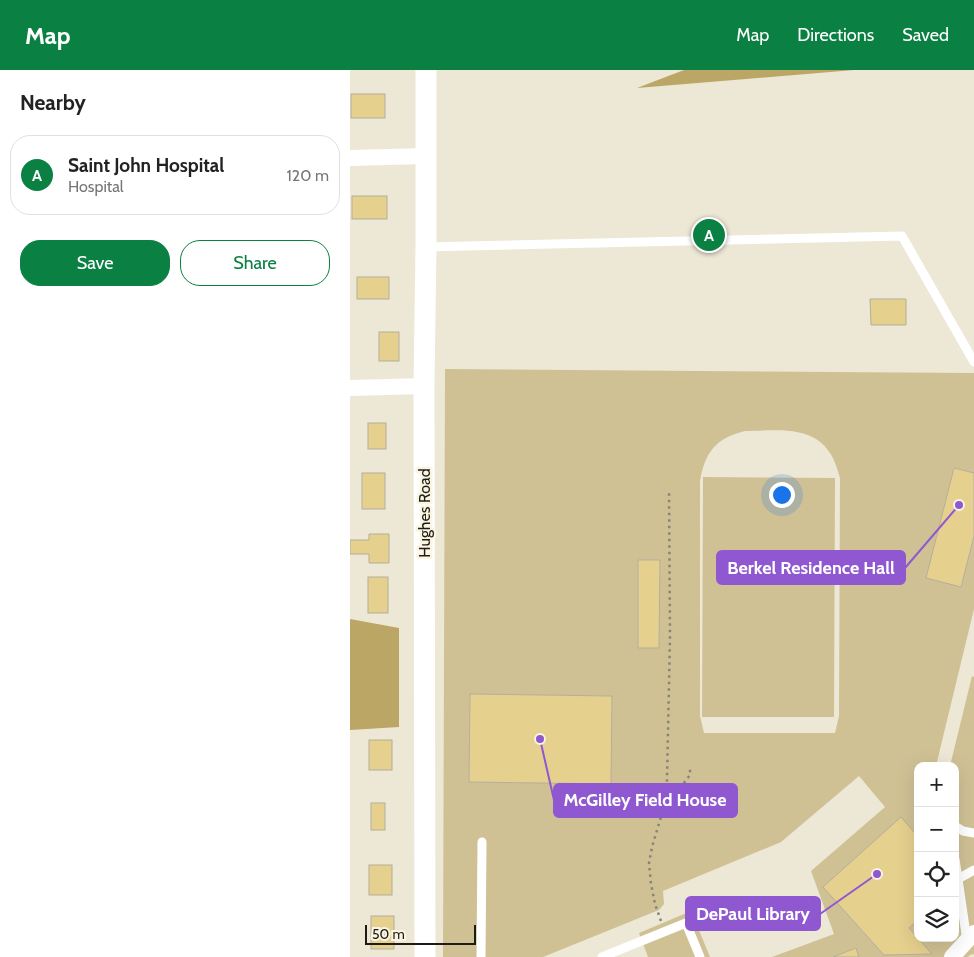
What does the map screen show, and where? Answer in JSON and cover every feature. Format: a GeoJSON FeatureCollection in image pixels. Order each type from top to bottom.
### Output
{"type":"FeatureCollection","features":[{"type":"Feature","properties":{"kind":"street","name":"Hughes Road"},"geometry":{"type":"LineString","coordinates":[[425,957],[424,386],[426,70]]}},
{"type":"Feature","properties":{"kind":"street"},"geometry":{"type":"LineString","coordinates":[[350,158],[426,156]]}},
{"type":"Feature","properties":{"kind":"street"},"geometry":{"type":"LineString","coordinates":[[350,388],[424,386]]}},
{"type":"Feature","properties":{"kind":"street"},"geometry":{"type":"LineString","coordinates":[[952,957],[970,937]]}},
{"type":"Feature","properties":{"kind":"lane"},"geometry":{"type":"LineString","coordinates":[[426,247],[902,236],[974,362]]}},
{"type":"Feature","properties":{"kind":"lane"},"geometry":{"type":"LineString","coordinates":[[959,828],[974,833]]}},
{"type":"Feature","properties":{"kind":"lane"},"geometry":{"type":"LineString","coordinates":[[481,957],[482,842]]}},
{"type":"Feature","properties":{"kind":"lane"},"geometry":{"type":"LineString","coordinates":[[959,878],[974,870]]}},
{"type":"Feature","properties":{"kind":"lane"},"geometry":{"type":"LineString","coordinates":[[959,884],[970,937]]}},
{"type":"Feature","properties":{"kind":"lane"},"geometry":{"type":"LineString","coordinates":[[602,957],[686,923],[700,957]]}},
{"type":"Feature","properties":{"kind":"path"},"geometry":{"type":"LineString","coordinates":[[665,932],[655,904],[649,863],[663,810],[669,747],[669,490]]}},
{"type":"Feature","properties":{"kind":"path"},"geometry":{"type":"LineString","coordinates":[[663,810],[690,775],[690,766]]}},
{"type":"Feature","properties":{"kind":"shaded area"},"geometry":{"type":"Polygon","coordinates":[[[684,70],[854,70],[637,88],[684,70]]]}},
{"type":"Feature","properties":{"kind":"shaded area"},"geometry":{"type":"Polygon","coordinates":[[[445,369],[974,373],[974,473],[954,468],[926,578],[961,587],[974,536],[974,609],[937,762],[914,762],[914,832],[901,818],[823,887],[884,955],[931,954],[921,942],[959,942],[959,762],[951,762],[972,676],[974,677],[974,954],[968,957],[859,957],[856,948],[833,957],[772,957],[834,934],[811,871],[885,807],[859,776],[781,842],[663,891],[664,904],[659,910],[543,957],[443,957],[445,369]],[[778,430],[745,431],[726,438],[719,442],[709,454],[702,471],[700,481],[700,716],[704,733],[835,733],[839,716],[840,478],[829,452],[819,441],[800,433],[778,430]],[[638,560],[638,648],[659,648],[660,561],[638,560]],[[470,694],[469,782],[611,784],[611,696],[470,694]]]}},
{"type":"Feature","properties":{"kind":"shaded area"},"geometry":{"type":"Polygon","coordinates":[[[703,477],[835,478],[834,717],[702,717],[703,477]]]}},
{"type":"Feature","properties":{"kind":"shaded area"},"geometry":{"type":"Polygon","coordinates":[[[350,619],[399,628],[399,727],[350,730],[350,619]]]}},
{"type":"Feature","properties":{"kind":"shaded area"},"geometry":{"type":"Polygon","coordinates":[[[691,911],[710,957],[648,957],[639,933],[691,911]]]}},
{"type":"Feature","properties":{"kind":"shaded area"},"geometry":{"type":"Polygon","coordinates":[[[914,924],[914,934],[909,928],[914,924]]]}},
{"type":"Feature","properties":{"kind":"building"},"geometry":{"type":"Polygon","coordinates":[[[351,94],[385,94],[385,118],[351,118],[351,94]]]}},
{"type":"Feature","properties":{"kind":"building"},"geometry":{"type":"Polygon","coordinates":[[[352,196],[387,196],[387,219],[352,219],[352,196]]]}},
{"type":"Feature","properties":{"kind":"building"},"geometry":{"type":"Polygon","coordinates":[[[357,277],[389,277],[389,299],[357,299],[357,277]]]}},
{"type":"Feature","properties":{"kind":"building"},"geometry":{"type":"Polygon","coordinates":[[[870,299],[906,299],[906,325],[871,325],[870,299]]]}},
{"type":"Feature","properties":{"kind":"building"},"geometry":{"type":"Polygon","coordinates":[[[379,332],[399,332],[399,361],[379,361],[379,332]]]}},
{"type":"Feature","properties":{"kind":"building"},"geometry":{"type":"Polygon","coordinates":[[[368,423],[386,423],[386,449],[368,449],[368,423]]]}},
{"type":"Feature","properties":{"kind":"building"},"geometry":{"type":"Polygon","coordinates":[[[954,468],[974,473],[974,536],[961,587],[926,578],[954,468]]]}},
{"type":"Feature","properties":{"kind":"building"},"geometry":{"type":"Polygon","coordinates":[[[362,473],[385,473],[385,509],[362,509],[362,473]]]}},
{"type":"Feature","properties":{"kind":"building"},"geometry":{"type":"Polygon","coordinates":[[[369,534],[389,534],[389,563],[369,563],[369,554],[350,554],[350,540],[369,540],[369,534]]]}},
{"type":"Feature","properties":{"kind":"building"},"geometry":{"type":"Polygon","coordinates":[[[638,560],[660,560],[659,648],[638,648],[638,560]]]}},
{"type":"Feature","properties":{"kind":"building"},"geometry":{"type":"Polygon","coordinates":[[[368,577],[388,577],[388,613],[368,613],[368,577]]]}},
{"type":"Feature","properties":{"kind":"building"},"geometry":{"type":"Polygon","coordinates":[[[470,694],[612,696],[611,784],[469,782],[470,694]]]}},
{"type":"Feature","properties":{"kind":"building"},"geometry":{"type":"Polygon","coordinates":[[[369,740],[392,740],[392,770],[369,770],[369,740]]]}},
{"type":"Feature","properties":{"kind":"building"},"geometry":{"type":"Polygon","coordinates":[[[371,803],[385,803],[385,830],[371,830],[371,803]]]}},
{"type":"Feature","properties":{"kind":"building"},"geometry":{"type":"Polygon","coordinates":[[[901,817],[914,832],[914,924],[909,928],[914,934],[914,942],[921,942],[932,954],[884,955],[823,887],[901,817]]]}},
{"type":"Feature","properties":{"kind":"building"},"geometry":{"type":"Polygon","coordinates":[[[369,865],[392,865],[392,895],[369,895],[369,865]]]}},
{"type":"Feature","properties":{"kind":"building"},"geometry":{"type":"Polygon","coordinates":[[[371,916],[394,916],[394,949],[371,949],[371,916]]]}},
{"type":"Feature","properties":{"kind":"building"},"geometry":{"type":"Polygon","coordinates":[[[856,948],[859,957],[833,957],[856,948]]]}},
{"type":"Feature","properties":{"kind":"place","name":"Saint John Hospital"},"geometry":{"type":"Point","coordinates":[709,235]}},
{"type":"Feature","properties":{"kind":"place","name":"Berkel Residence Hall"},"geometry":{"type":"Point","coordinates":[959,505]}},
{"type":"Feature","properties":{"kind":"place","name":"McGilley Field House"},"geometry":{"type":"Point","coordinates":[540,739]}},
{"type":"Feature","properties":{"kind":"place","name":"DePaul Library"},"geometry":{"type":"Point","coordinates":[877,874]}}]}
